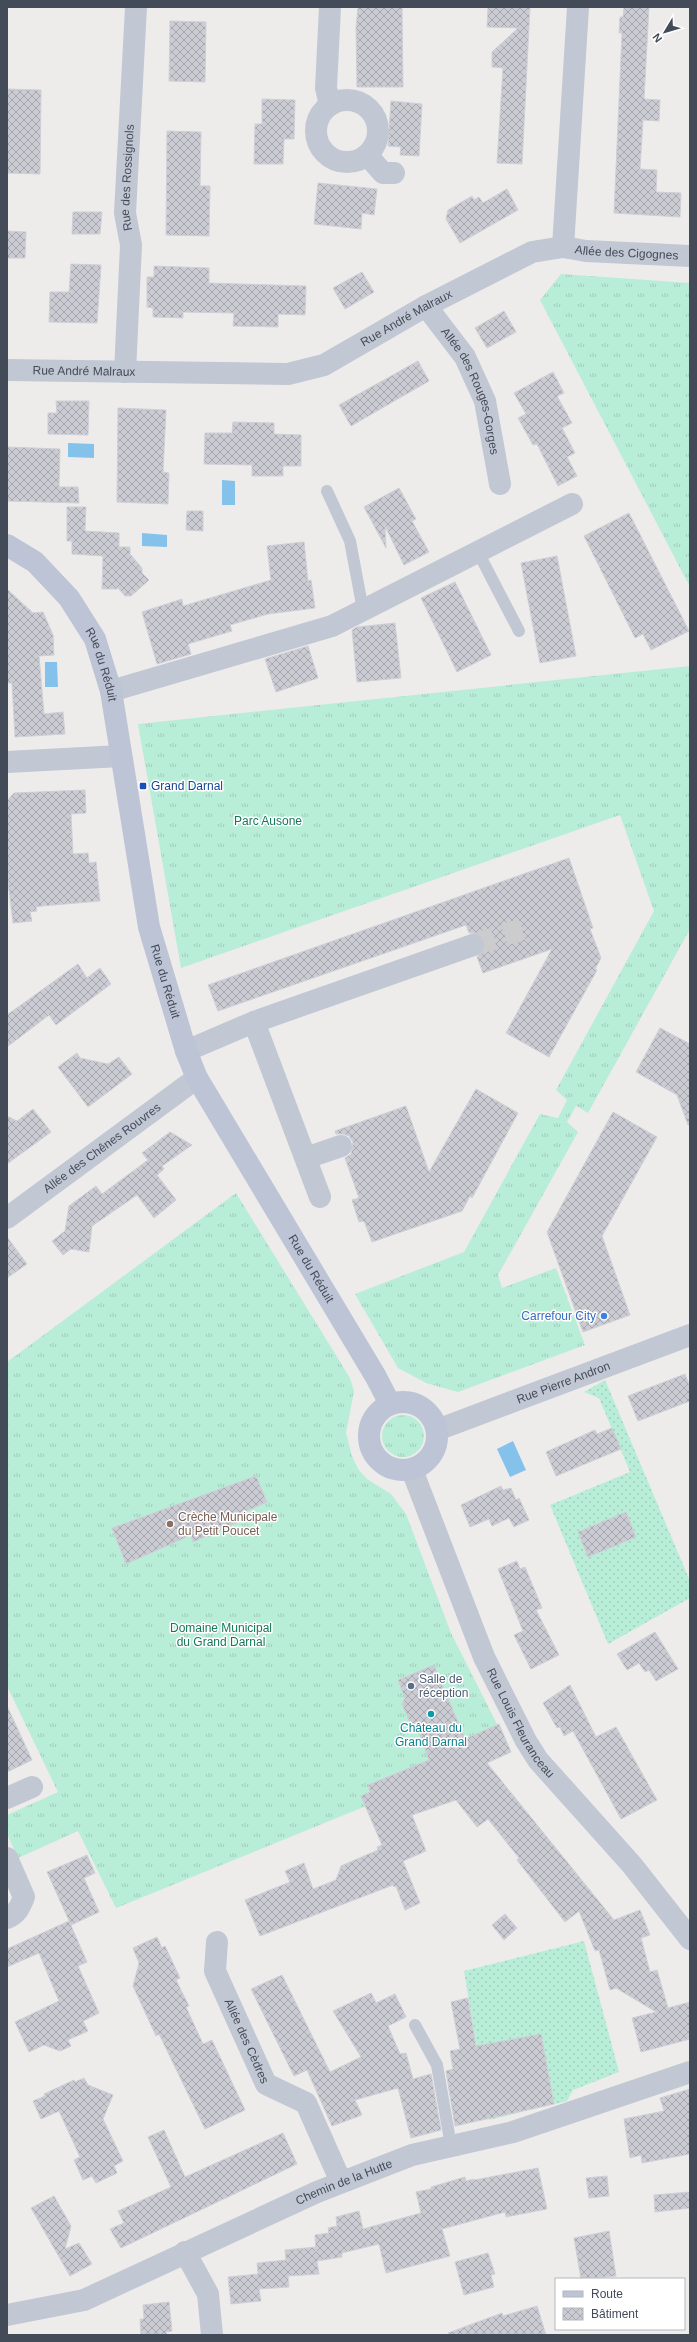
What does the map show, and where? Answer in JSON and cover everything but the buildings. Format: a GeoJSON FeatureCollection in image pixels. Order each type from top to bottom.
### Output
{"type":"FeatureCollection","features":[{"type":"Feature","properties":{"kind":"street","name":"Rue des Rossignols"},"geometry":{"type":"LineString","coordinates":[[125,372],[131,245],[125,213],[136,7]]}},
{"type":"Feature","properties":{"kind":"street"},"geometry":{"type":"LineString","coordinates":[[330,7],[326,88],[330,105]]}},
{"type":"Feature","properties":{"kind":"street"},"geometry":{"type":"LineString","coordinates":[[563,247],[578,7]]}},
{"type":"Feature","properties":{"kind":"street"},"geometry":{"type":"LineString","coordinates":[[343,101],[353,101],[362,104],[376,119],[378,134],[373,148],[367,155],[358,160],[348,162],[338,161],[325,153],[317,139],[316,128],[319,118],[330,105],[343,101]]}},
{"type":"Feature","properties":{"kind":"street"},"geometry":{"type":"LineString","coordinates":[[367,155],[383,173],[394,173]]}},
{"type":"Feature","properties":{"kind":"street","name":"Rue André Malraux"},"geometry":{"type":"LineString","coordinates":[[7,370],[288,374],[324,366],[426,306],[532,252],[563,247]]}},
{"type":"Feature","properties":{"kind":"street","name":"Allée des Cigognes"},"geometry":{"type":"LineString","coordinates":[[563,247],[586,251],[690,256]]}},
{"type":"Feature","properties":{"kind":"street","name":"Allée des Rouges-Gorges"},"geometry":{"type":"LineString","coordinates":[[426,306],[465,357],[485,401],[500,484]]}},
{"type":"Feature","properties":{"kind":"street"},"geometry":{"type":"LineString","coordinates":[[111,691],[332,626],[572,504]]}},
{"type":"Feature","properties":{"kind":"street","name":"Rue du Réduit"},"geometry":{"type":"LineString","coordinates":[[7,545],[35,562],[69,598],[95,638],[111,691],[149,927],[186,1051],[197,1078],[376,1377],[390,1404]]}},
{"type":"Feature","properties":{"kind":"street"},"geometry":{"type":"LineString","coordinates":[[7,762],[121,756]]}},
{"type":"Feature","properties":{"kind":"street"},"geometry":{"type":"LineString","coordinates":[[186,1051],[254,1022],[473,945]]}},
{"type":"Feature","properties":{"kind":"street"},"geometry":{"type":"LineString","coordinates":[[254,1022],[320,1197]]}},
{"type":"Feature","properties":{"kind":"street","name":"Allée des Chênes Rouvres"},"geometry":{"type":"LineString","coordinates":[[7,1218],[197,1078]]}},
{"type":"Feature","properties":{"kind":"street"},"geometry":{"type":"LineString","coordinates":[[306,1158],[341,1146]]}},
{"type":"Feature","properties":{"kind":"street","name":"Rue Pierre Andron"},"geometry":{"type":"LineString","coordinates":[[437,1430],[690,1335]]}},
{"type":"Feature","properties":{"kind":"street"},"geometry":{"type":"LineString","coordinates":[[405,1402],[420,1406],[431,1416],[437,1430],[438,1440],[432,1455],[421,1466],[412,1470],[401,1471],[386,1466],[375,1455],[370,1446],[370,1426],[381,1410],[390,1404],[405,1402]]}},
{"type":"Feature","properties":{"kind":"street","name":"Rue Louis Fleuranceau"},"geometry":{"type":"LineString","coordinates":[[412,1470],[484,1657],[526,1742],[538,1760],[644,1880],[690,1939]]}},
{"type":"Feature","properties":{"kind":"street"},"geometry":{"type":"LineString","coordinates":[[7,1798],[32,1787]]}},
{"type":"Feature","properties":{"kind":"street"},"geometry":{"type":"LineString","coordinates":[[7,1858],[24,1897],[20,1907],[13,1915],[7,1918]]}},
{"type":"Feature","properties":{"kind":"street","name":"Allée des Cèdres"},"geometry":{"type":"LineString","coordinates":[[218,1942],[215,1971],[266,2084],[306,2103],[341,2182]]}},
{"type":"Feature","properties":{"kind":"street","name":"Chemin de la Hutte"},"geometry":{"type":"LineString","coordinates":[[7,2315],[84,2300],[128,2281],[185,2252],[341,2182],[412,2155],[513,2132],[690,2072]]}},
{"type":"Feature","properties":{"kind":"street"},"geometry":{"type":"LineString","coordinates":[[185,2252],[208,2294],[212,2335]]}},
{"type":"Feature","properties":{"kind":"lane"},"geometry":{"type":"LineString","coordinates":[[327,491],[350,541],[363,610]]}},
{"type":"Feature","properties":{"kind":"lane"},"geometry":{"type":"LineString","coordinates":[[478,552],[519,631]]}},
{"type":"Feature","properties":{"kind":"lane"},"geometry":{"type":"LineString","coordinates":[[415,2025],[437,2065],[451,2146]]}},
{"type":"Feature","properties":{"kind":"green space"},"geometry":{"type":"Polygon","coordinates":[[[561,274],[690,283],[690,587],[540,300],[561,274]]]}},
{"type":"Feature","properties":{"kind":"green space","name":"Parc Ausone"},"geometry":{"type":"Polygon","coordinates":[[[690,666],[690,929],[588,1113],[576,1106],[567,1122],[578,1132],[498,1275],[502,1288],[556,1268],[585,1345],[458,1392],[426,1383],[398,1368],[355,1294],[464,1252],[540,1114],[558,1118],[567,1100],[556,1090],[654,911],[620,815],[181,968],[138,724],[690,666]]]}},
{"type":"Feature","properties":{"kind":"green space","name":"Domaine Municipal du Grand Darnal"},"geometry":{"type":"Polygon","coordinates":[[[236,1193],[350,1378],[354,1391],[346,1433],[352,1456],[358,1469],[367,1479],[391,1494],[406,1514],[451,1633],[511,1752],[418,1794],[403,1791],[116,1908],[78,1831],[18,1858],[7,1834],[7,1815],[58,1792],[7,1686],[7,1362],[236,1193]]]}},
{"type":"Feature","properties":{"kind":"green space"},"geometry":{"type":"Polygon","coordinates":[[[605,1380],[690,1581],[690,1598],[608,1644],[550,1505],[630,1472],[599,1398],[584,1392],[605,1380]]]}},
{"type":"Feature","properties":{"kind":"green space"},"geometry":{"type":"Polygon","coordinates":[[[403,1415],[418,1421],[424,1436],[418,1451],[403,1457],[388,1451],[382,1436],[388,1421],[403,1415]]]}},
{"type":"Feature","properties":{"kind":"green space"},"geometry":{"type":"Polygon","coordinates":[[[584,1941],[619,2072],[573,2090],[567,2101],[489,2120],[464,1971],[584,1941]]]}},
{"type":"Feature","properties":{"kind":"water"},"geometry":{"type":"Polygon","coordinates":[[[68,443],[94,444],[94,458],[68,457],[68,443]]]}},
{"type":"Feature","properties":{"kind":"water"},"geometry":{"type":"Polygon","coordinates":[[[222,480],[235,481],[235,505],[222,505],[222,480]]]}},
{"type":"Feature","properties":{"kind":"water"},"geometry":{"type":"Polygon","coordinates":[[[142,533],[167,535],[167,547],[142,546],[142,533]]]}},
{"type":"Feature","properties":{"kind":"water"},"geometry":{"type":"Polygon","coordinates":[[[45,662],[57,662],[58,687],[45,687],[45,662]]]}},
{"type":"Feature","properties":{"kind":"water"},"geometry":{"type":"Polygon","coordinates":[[[513,1441],[526,1470],[510,1477],[497,1449],[513,1441]]]}},
{"type":"Feature","properties":{"kind":"tunnel"},"geometry":{"type":"LineString","coordinates":[[473,945],[522,929]]}},
{"type":"Feature","properties":{"kind":"place","name":"Grand Darnal"},"geometry":{"type":"Point","coordinates":[143,786]}},
{"type":"Feature","properties":{"kind":"place","name":"Carrefour City"},"geometry":{"type":"Point","coordinates":[604,1316]}},
{"type":"Feature","properties":{"kind":"place","name":"Crèche Municipale du Petit Poucet"},"geometry":{"type":"Point","coordinates":[170,1524]}},
{"type":"Feature","properties":{"kind":"place","name":"Salle de réception"},"geometry":{"type":"Point","coordinates":[411,1686]}},
{"type":"Feature","properties":{"kind":"place","name":"Château du Grand Darnal"},"geometry":{"type":"Point","coordinates":[431,1714]}}]}
